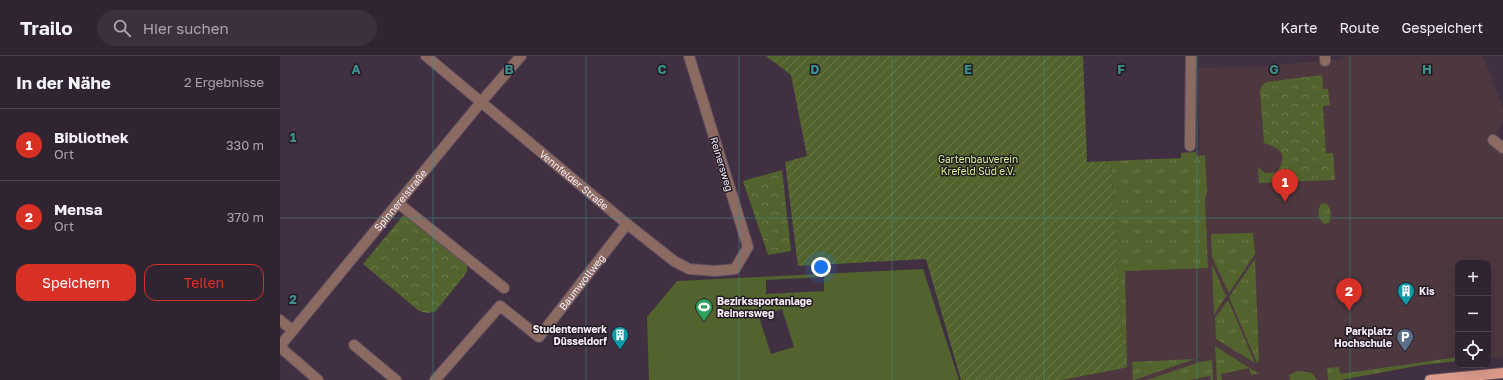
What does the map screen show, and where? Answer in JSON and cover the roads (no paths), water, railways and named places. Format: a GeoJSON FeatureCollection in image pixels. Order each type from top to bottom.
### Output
{"type":"FeatureCollection","features":[{"type":"Feature","properties":{"kind":"main road"},"geometry":{"type":"LineString","coordinates":[[1430,380],[1503,373]]}},
{"type":"Feature","properties":{"kind":"street","name":"Vennfelder Straße"},"geometry":{"type":"LineString","coordinates":[[426,56],[482,101],[627,224],[674,261],[689,269],[715,271],[735,268]]}},
{"type":"Feature","properties":{"kind":"street","name":"Spinnereistraße"},"geometry":{"type":"LineString","coordinates":[[280,346],[398,202],[521,56]]}},
{"type":"Feature","properties":{"kind":"street","name":"Reinersweg"},"geometry":{"type":"LineString","coordinates":[[689,56],[748,247],[735,268]]}},
{"type":"Feature","properties":{"kind":"street"},"geometry":{"type":"LineString","coordinates":[[1190,146],[1191,56]]}},
{"type":"Feature","properties":{"kind":"street"},"geometry":{"type":"LineString","coordinates":[[1493,140],[1503,148]]}},
{"type":"Feature","properties":{"kind":"street"},"geometry":{"type":"LineString","coordinates":[[398,202],[504,288]]}},
{"type":"Feature","properties":{"kind":"street","name":"Baumwollweg"},"geometry":{"type":"LineString","coordinates":[[434,380],[500,306],[538,337],[627,224]]}},
{"type":"Feature","properties":{"kind":"street"},"geometry":{"type":"LineString","coordinates":[[280,320],[292,330]]}},
{"type":"Feature","properties":{"kind":"street"},"geometry":{"type":"LineString","coordinates":[[280,346],[318,380]]}},
{"type":"Feature","properties":{"kind":"street"},"geometry":{"type":"LineString","coordinates":[[354,346],[396,380]]}},
{"type":"Feature","properties":{"kind":"place","name":"Bibliothek"},"geometry":{"type":"Point","coordinates":[1285,202]}},
{"type":"Feature","properties":{"kind":"place","name":"Kis"},"geometry":{"type":"Point","coordinates":[1406,306]}},
{"type":"Feature","properties":{"kind":"place","name":"Mensa"},"geometry":{"type":"Point","coordinates":[1349,311]}},
{"type":"Feature","properties":{"kind":"place","name":"Bezirkssportanlage Reinersweg"},"geometry":{"type":"Point","coordinates":[704,322]}},
{"type":"Feature","properties":{"kind":"place","name":"Studentenwerk Düsseldorf"},"geometry":{"type":"Point","coordinates":[620,350]}},
{"type":"Feature","properties":{"kind":"place","name":"Parkplatz Hochschule"},"geometry":{"type":"Point","coordinates":[1405,352]}},
{"type":"Feature","properties":{"kind":"park label","name":"Gartenbauverein Krefeld Süd e.V."},"geometry":{"type":"Point","coordinates":[978,164]}}]}
